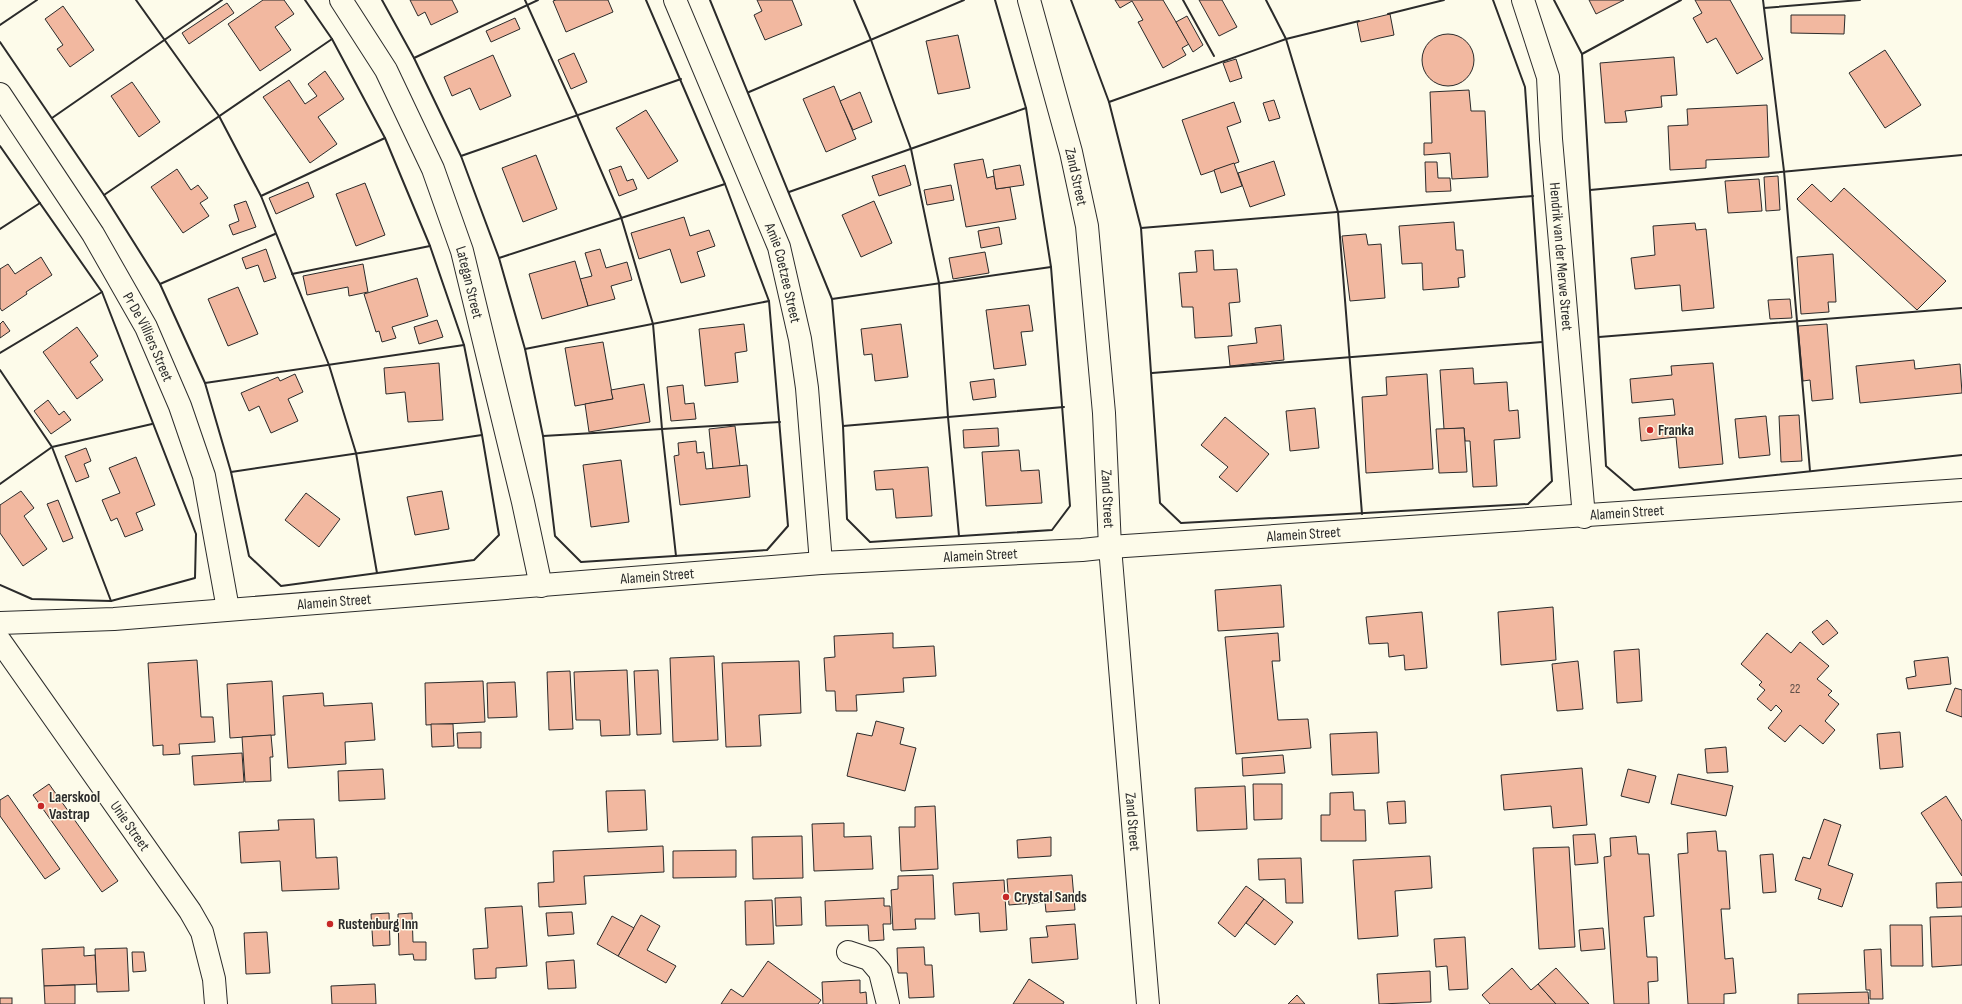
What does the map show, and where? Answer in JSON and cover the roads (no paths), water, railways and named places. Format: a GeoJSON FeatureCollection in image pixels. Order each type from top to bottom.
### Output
{"type":"FeatureCollection","features":[{"type":"Feature","properties":{"kind":"street","name":"Lategan Street"},"geometry":{"type":"LineString","coordinates":[[341,0],[386,70],[433,169],[462,251],[523,502],[541,586]]}},
{"type":"Feature","properties":{"kind":"street","name":"Amie Coetzee Street"},"geometry":{"type":"LineString","coordinates":[[675,0],[780,247],[800,339],[808,388],[821,563]]}},
{"type":"Feature","properties":{"kind":"street","name":"Zand Street"},"geometry":{"type":"LineString","coordinates":[[1029,0],[1072,152],[1087,226],[1104,413],[1110,547],[1148,1004]]}},
{"type":"Feature","properties":{"kind":"street","name":"Hendrik van der Merwe Street"},"geometry":{"type":"LineString","coordinates":[[1523,0],[1548,77],[1552,146],[1584,517]]}},
{"type":"Feature","properties":{"kind":"street","name":"Pr De Villiers Street"},"geometry":{"type":"LineString","coordinates":[[0,94],[94,234],[146,328],[180,406],[204,476],[228,609]]}},
{"type":"Feature","properties":{"kind":"street","name":"Alamein Street"},"geometry":{"type":"LineString","coordinates":[[0,623],[114,619],[821,563],[1082,550],[1584,517],[1962,490]]}},
{"type":"Feature","properties":{"kind":"street","name":"Unie Street"},"geometry":{"type":"LineString","coordinates":[[0,641],[190,911],[202,932],[214,979],[216,1004]]}},
{"type":"Feature","properties":{"kind":"street"},"geometry":{"type":"LineString","coordinates":[[848,952],[869,959],[880,972],[888,1004]]}},
{"type":"Feature","properties":{"kind":"place","name":"Franka"},"geometry":{"type":"Point","coordinates":[1650,430]}},
{"type":"Feature","properties":{"kind":"place","name":"Laerskool Vastrap"},"geometry":{"type":"Point","coordinates":[41,806]}},
{"type":"Feature","properties":{"kind":"place","name":"Crystal Sands"},"geometry":{"type":"Point","coordinates":[1006,897]}},
{"type":"Feature","properties":{"kind":"place","name":"Rustenburg Inn"},"geometry":{"type":"Point","coordinates":[330,924]}}]}
